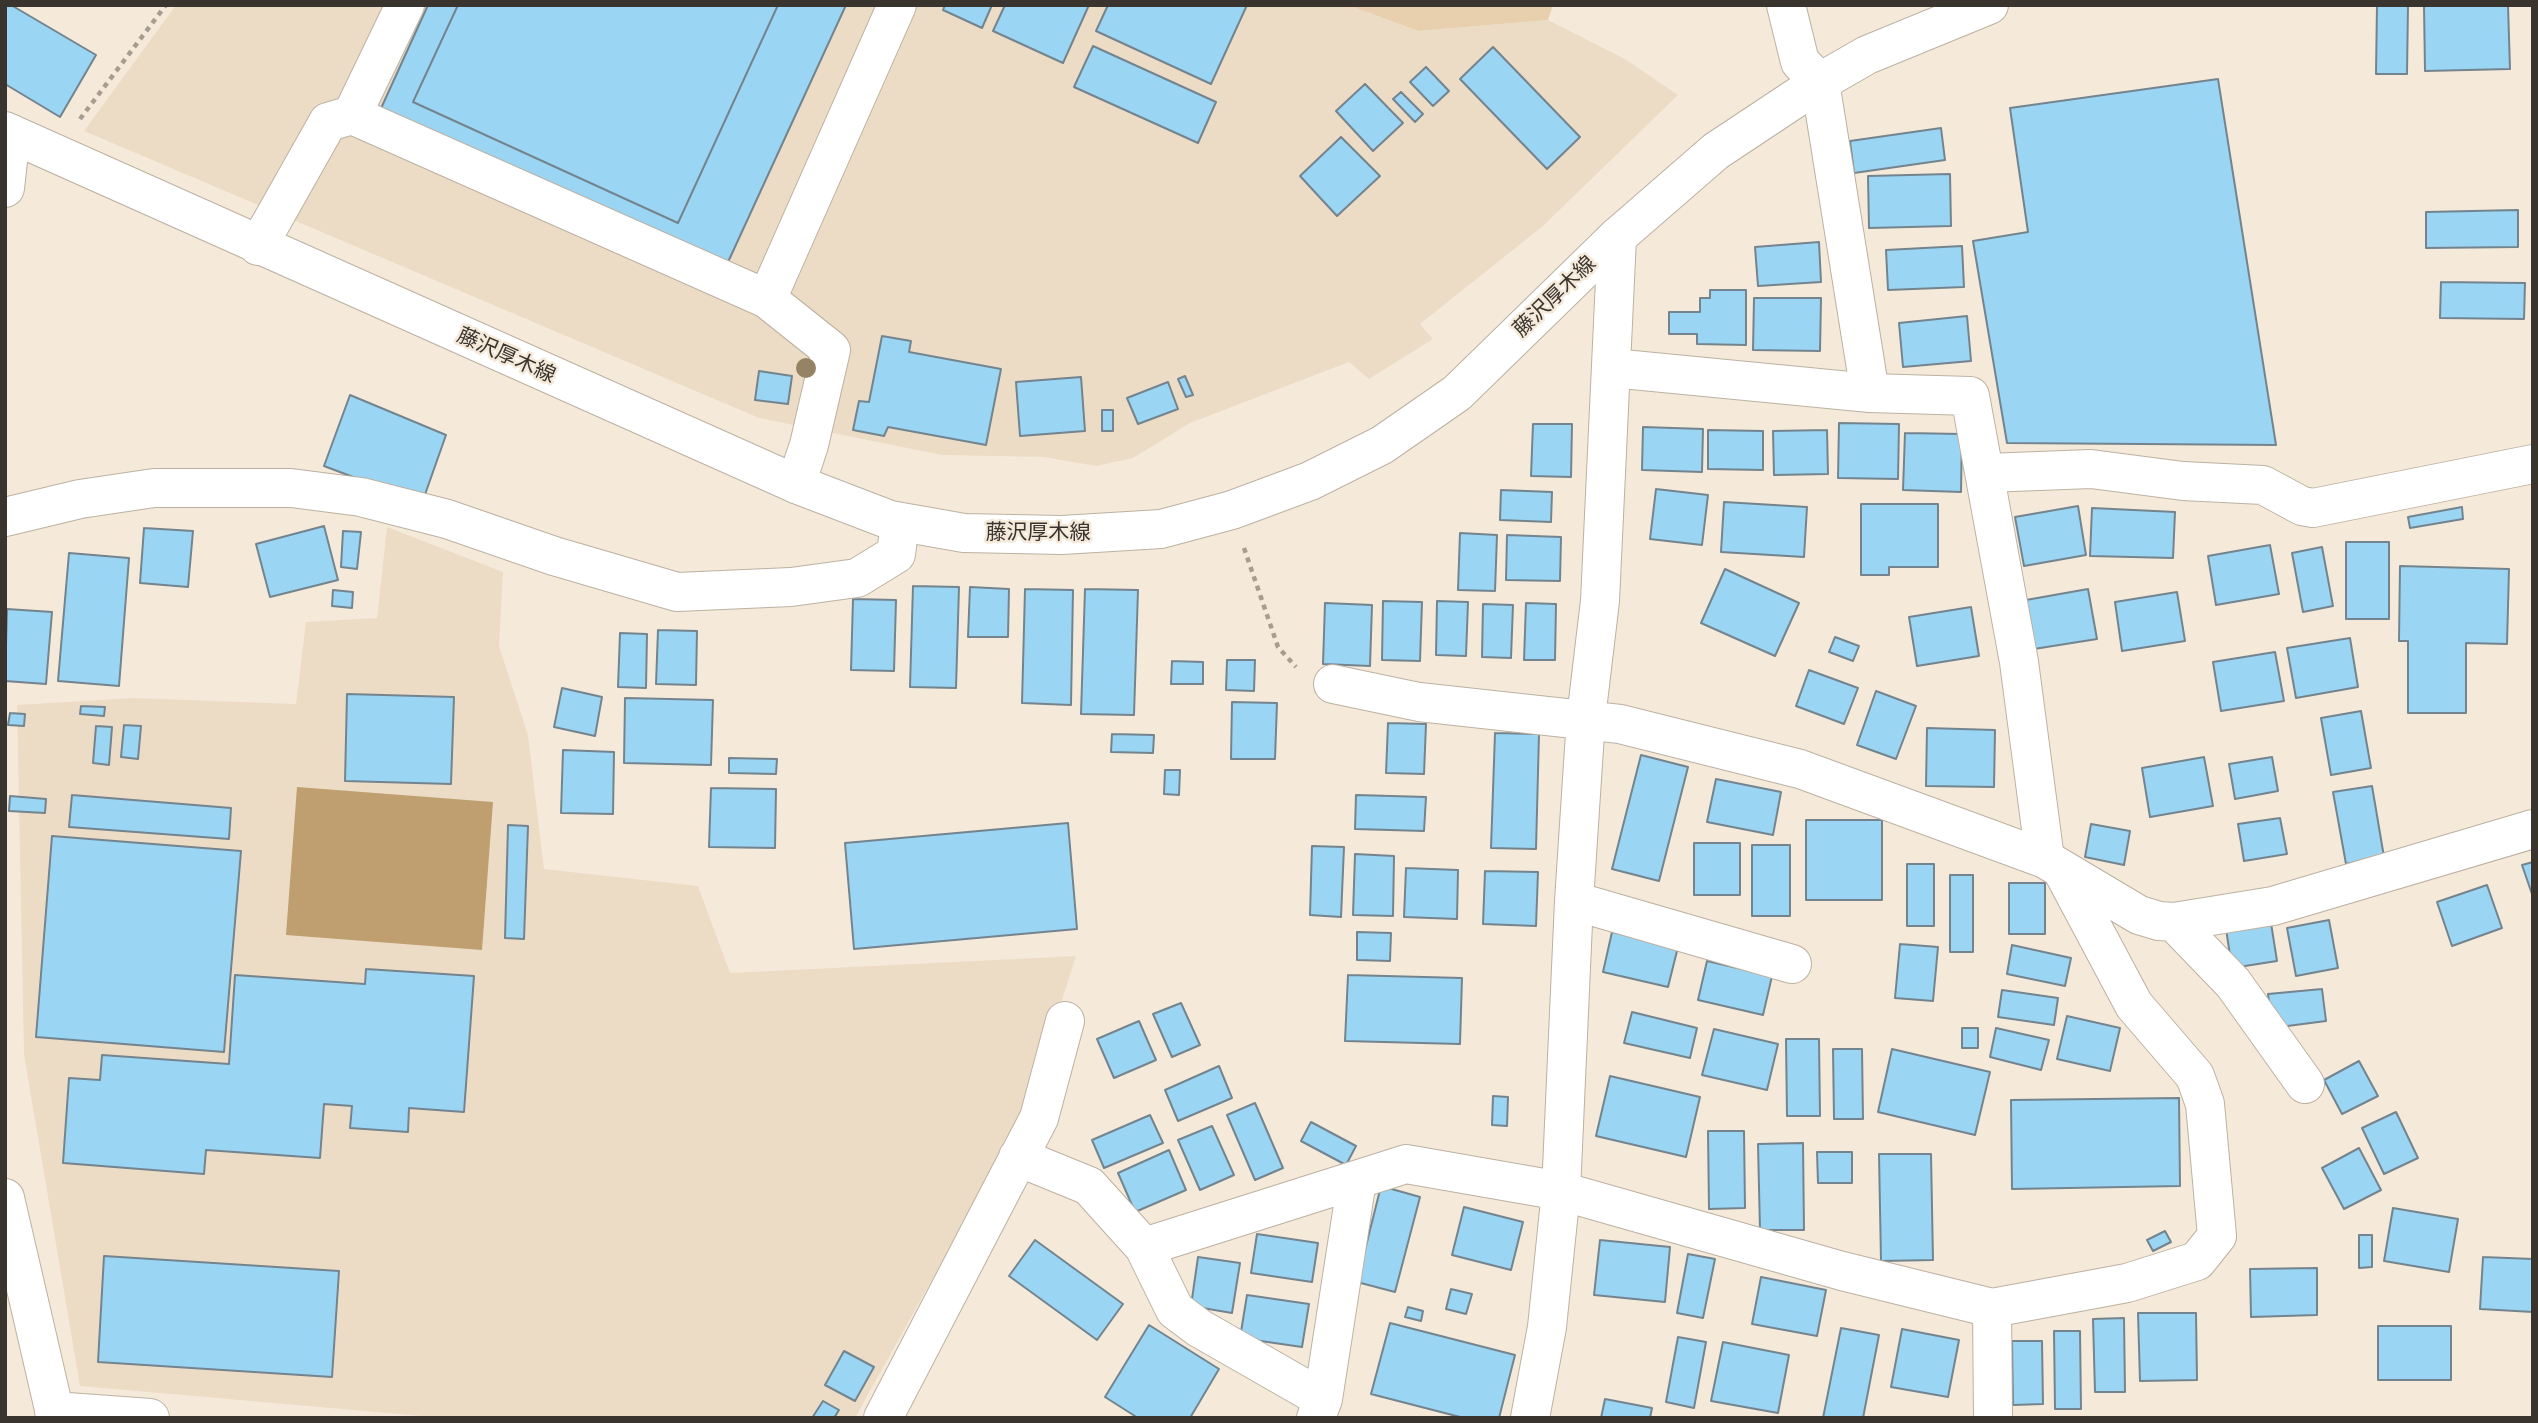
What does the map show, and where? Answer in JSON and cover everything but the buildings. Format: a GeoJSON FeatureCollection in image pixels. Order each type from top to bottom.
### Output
{"type":"FeatureCollection","features":[{"type":"Feature","properties":{"kind":"street"},"geometry":{"type":"LineString","coordinates":[[352,115],[405,5]]}},
{"type":"Feature","properties":{"kind":"street"},"geometry":{"type":"LineString","coordinates":[[767,299],[897,5]]}},
{"type":"Feature","properties":{"kind":"street"},"geometry":{"type":"LineString","coordinates":[[1786,5],[1800,62],[1820,82],[1870,393]]}},
{"type":"Feature","properties":{"kind":"street","name":"藤沢厚木線"},"geometry":{"type":"LineString","coordinates":[[8,133],[796,484],[900,523],[964,533],[1062,535],[1161,529],[1232,510],[1310,481],[1370,451],[1446,401],[1617,237],[1716,151],[1820,82],[1867,55],[1989,5]]}},
{"type":"Feature","properties":{"kind":"street"},"geometry":{"type":"LineString","coordinates":[[258,246],[328,122],[352,115],[767,299],[831,350],[809,445],[796,484]]}},
{"type":"Feature","properties":{"kind":"street"},"geometry":{"type":"LineString","coordinates":[[5,188],[8,133]]}},
{"type":"Feature","properties":{"kind":"street"},"geometry":{"type":"LineString","coordinates":[[1530,1418],[1547,1327],[1561,1191],[1574,901],[1586,718],[1601,601],[1617,237]]}},
{"type":"Feature","properties":{"kind":"street"},"geometry":{"type":"LineString","coordinates":[[1144,1247],[1406,1164],[1561,1191],[1842,1271],[1992,1308],[2127,1283],[2197,1261],[2217,1236],[2202,1089],[2195,1076],[2134,1005],[2053,864],[1986,473],[1970,396],[1870,393],[1612,368]]}},
{"type":"Feature","properties":{"kind":"street"},"geometry":{"type":"LineString","coordinates":[[1986,473],[2091,469],[2183,481],[2263,485],[2302,506],[2313,508],[2533,464]]}},
{"type":"Feature","properties":{"kind":"street"},"geometry":{"type":"LineString","coordinates":[[5,517],[80,499],[154,488],[291,488],[361,497],[447,519],[554,556],[677,592],[791,587],[857,578],[896,554],[900,523]]}},
{"type":"Feature","properties":{"kind":"street"},"geometry":{"type":"LineString","coordinates":[[1333,684],[1419,702],[1586,718],[1800,769],[2053,864],[2139,915],[2174,922],[2273,906],[2533,829]]}},
{"type":"Feature","properties":{"kind":"street"},"geometry":{"type":"LineString","coordinates":[[1574,901],[1793,964]]}},
{"type":"Feature","properties":{"kind":"street"},"geometry":{"type":"LineString","coordinates":[[2174,922],[2233,983],[2305,1084]]}},
{"type":"Feature","properties":{"kind":"street"},"geometry":{"type":"LineString","coordinates":[[883,1418],[1039,1118],[1065,1021]]}},
{"type":"Feature","properties":{"kind":"street"},"geometry":{"type":"LineString","coordinates":[[1018,1157],[1089,1186],[1144,1247],[1175,1310],[1320,1408],[1357,1180]]}},
{"type":"Feature","properties":{"kind":"street"},"geometry":{"type":"LineString","coordinates":[[7,1212],[55,1414],[150,1418]]}},
{"type":"Feature","properties":{"kind":"street"},"geometry":{"type":"LineString","coordinates":[[1992,1308],[1993,1418]]}},
{"type":"Feature","properties":{"kind":"path"},"geometry":{"type":"LineString","coordinates":[[79,122],[166,5]]}},
{"type":"Feature","properties":{"kind":"path"},"geometry":{"type":"LineString","coordinates":[[1232,510],[1278,647],[1295,666],[1312,678],[1333,684]]}},
{"type":"Feature","properties":{"kind":"shaded area"},"geometry":{"type":"Polygon","coordinates":[[[176,5],[1348,5],[1418,31],[1548,20],[1625,59],[1678,95],[1543,226],[1420,324],[1433,339],[1369,379],[1349,362],[1190,423],[1133,458],[1096,466],[1044,457],[942,455],[759,418],[84,131],[176,5]]]}},
{"type":"Feature","properties":{"kind":"shaded area"},"geometry":{"type":"Polygon","coordinates":[[[1348,5],[1553,5],[1548,20],[1418,31],[1348,5]]]}},
{"type":"Feature","properties":{"kind":"shaded area"},"geometry":{"type":"Polygon","coordinates":[[[387,527],[503,572],[499,646],[528,735],[544,869],[698,886],[730,973],[1076,956],[1028,1107],[855,1418],[444,1418],[80,1386],[24,1055],[17,705],[134,698],[296,704],[306,622],[377,618],[387,527]]]}},
{"type":"Feature","properties":{"kind":"shaded area"},"geometry":{"type":"Polygon","coordinates":[[[297,787],[493,802],[482,950],[286,935],[297,787]]]}}]}
